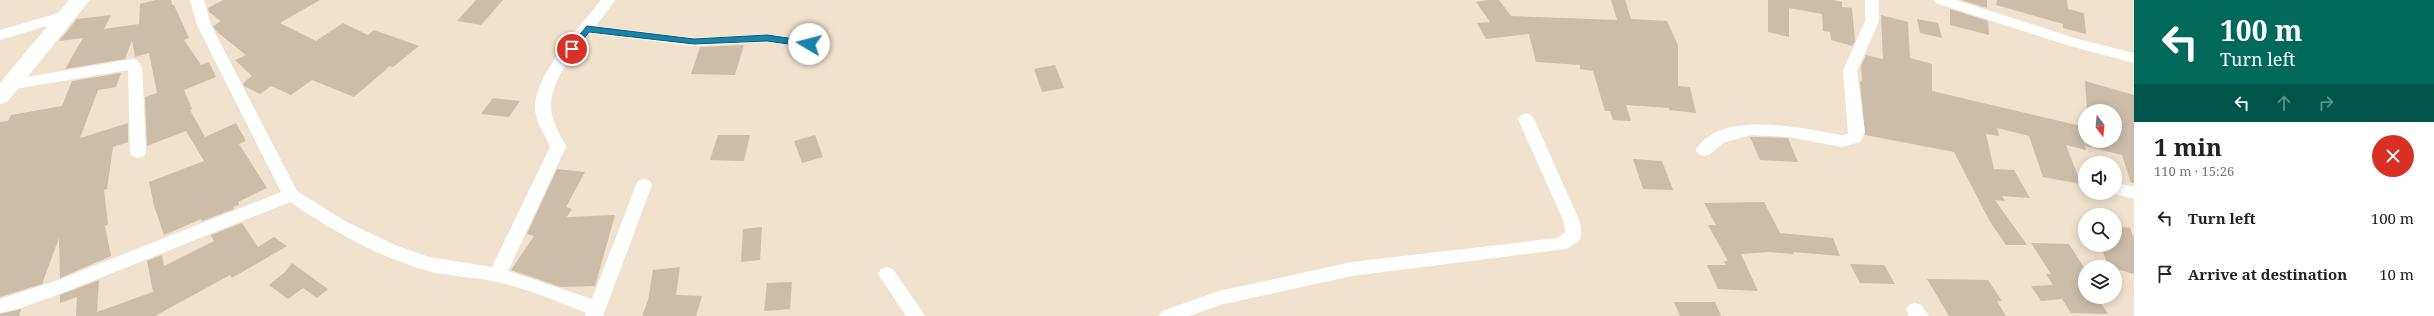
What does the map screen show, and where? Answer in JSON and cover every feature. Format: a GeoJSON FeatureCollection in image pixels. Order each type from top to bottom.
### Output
{"type":"FeatureCollection","features":[{"type":"Feature","properties":{"kind":"street"},"geometry":{"type":"LineString","coordinates":[[4,91],[65,16],[80,0]]}},
{"type":"Feature","properties":{"kind":"street"},"geometry":{"type":"LineString","coordinates":[[197,0],[204,25],[292,195],[339,226],[389,250],[429,264],[496,275],[553,292],[596,313],[644,185]]}},
{"type":"Feature","properties":{"kind":"street"},"geometry":{"type":"LineString","coordinates":[[496,275],[558,147],[547,123],[543,106],[546,90],[557,69],[608,0]]}},
{"type":"Feature","properties":{"kind":"street"},"geometry":{"type":"LineString","coordinates":[[1704,150],[1712,141],[1724,134],[1739,131],[1766,130],[1842,141],[1854,138],[1857,132],[1850,71],[1872,21],[1872,0]]}},
{"type":"Feature","properties":{"kind":"street"},"geometry":{"type":"LineString","coordinates":[[1941,0],[2074,43],[2134,58]]}},
{"type":"Feature","properties":{"kind":"street"},"geometry":{"type":"LineString","coordinates":[[0,35],[65,16]]}},
{"type":"Feature","properties":{"kind":"street"},"geometry":{"type":"LineString","coordinates":[[4,91],[132,64],[135,67],[138,152]]}},
{"type":"Feature","properties":{"kind":"street"},"geometry":{"type":"LineString","coordinates":[[1168,316],[1219,298],[1352,269],[1560,244],[1574,236],[1572,222],[1526,119]]}},
{"type":"Feature","properties":{"kind":"street"},"geometry":{"type":"LineString","coordinates":[[2122,190],[2134,193]]}},
{"type":"Feature","properties":{"kind":"street"},"geometry":{"type":"LineString","coordinates":[[0,306],[18,302],[59,287],[292,195]]}},
{"type":"Feature","properties":{"kind":"street"},"geometry":{"type":"LineString","coordinates":[[887,274],[916,316]]}},
{"type":"Feature","properties":{"kind":"lane"},"geometry":{"type":"LineString","coordinates":[[587,29],[694,42],[767,38],[809,44]]}},
{"type":"Feature","properties":{"kind":"building"},"geometry":{"type":"Polygon","coordinates":[[[156,0],[171,0],[172,5],[174,5],[189,38],[184,40],[201,65],[209,62],[216,77],[184,90],[192,109],[190,110],[205,137],[236,123],[246,141],[239,144],[267,188],[238,202],[239,205],[233,207],[234,209],[202,221],[201,219],[164,235],[154,206],[149,182],[204,161],[186,131],[147,146],[145,97],[157,93],[149,53],[135,57],[132,40],[125,59],[65,69],[83,38],[59,41],[77,19],[111,15],[104,29],[139,24],[140,4],[156,0]]]}},
{"type":"Feature","properties":{"kind":"building"},"geometry":{"type":"Polygon","coordinates":[[[223,0],[320,0],[280,23],[316,41],[343,23],[368,35],[374,30],[419,46],[393,67],[390,66],[354,97],[312,80],[291,95],[271,86],[260,94],[244,86],[243,83],[252,76],[235,60],[246,55],[217,32],[213,26],[221,21],[209,12],[208,8],[223,0]]]}},
{"type":"Feature","properties":{"kind":"building"},"geometry":{"type":"Polygon","coordinates":[[[476,0],[503,0],[481,25],[457,21],[476,0]]]}},
{"type":"Feature","properties":{"kind":"building"},"geometry":{"type":"Polygon","coordinates":[[[1499,0],[1511,16],[1617,20],[1611,0],[1625,0],[1631,19],[1667,21],[1678,45],[1678,86],[1690,87],[1696,113],[1669,110],[1669,108],[1626,105],[1631,121],[1613,120],[1610,111],[1605,111],[1593,71],[1580,69],[1580,65],[1536,62],[1529,34],[1486,39],[1477,23],[1490,22],[1476,2],[1499,0]]]}},
{"type":"Feature","properties":{"kind":"building"},"geometry":{"type":"Polygon","coordinates":[[[1768,0],[1833,0],[1842,2],[1842,7],[1852,8],[1855,41],[1852,46],[1831,40],[1830,32],[1823,31],[1822,14],[1789,8],[1789,37],[1768,32],[1768,0]]]}},
{"type":"Feature","properties":{"kind":"building"},"geometry":{"type":"Polygon","coordinates":[[[1961,0],[1987,0],[1987,8],[1961,0]]]}},
{"type":"Feature","properties":{"kind":"building"},"geometry":{"type":"Polygon","coordinates":[[[1997,0],[2067,0],[2068,9],[2084,13],[2086,34],[2063,28],[2063,24],[1996,5],[1997,0]]]}},
{"type":"Feature","properties":{"kind":"building"},"geometry":{"type":"Polygon","coordinates":[[[1950,9],[1988,21],[1989,35],[1950,25],[1950,9]]]}},
{"type":"Feature","properties":{"kind":"building"},"geometry":{"type":"Polygon","coordinates":[[[1881,15],[1908,22],[1910,58],[1932,64],[1932,91],[2078,125],[2078,148],[2066,145],[2078,176],[2078,183],[2043,177],[2029,136],[1997,128],[1999,136],[1986,134],[1994,169],[2014,170],[2030,198],[2002,196],[2005,201],[1995,200],[2027,245],[2006,245],[1989,220],[1954,152],[1865,135],[1860,81],[1862,81],[1861,66],[1866,55],[1883,59],[1881,15]]]}},
{"type":"Feature","properties":{"kind":"building"},"geometry":{"type":"Polygon","coordinates":[[[1917,19],[1938,23],[1942,38],[1920,33],[1917,19]]]}},
{"type":"Feature","properties":{"kind":"building"},"geometry":{"type":"Polygon","coordinates":[[[744,45],[735,75],[691,74],[700,47],[744,45]]]}},
{"type":"Feature","properties":{"kind":"building"},"geometry":{"type":"Polygon","coordinates":[[[1055,65],[1064,88],[1042,92],[1034,69],[1055,65]]]}},
{"type":"Feature","properties":{"kind":"building"},"geometry":{"type":"Polygon","coordinates":[[[121,73],[116,87],[98,90],[80,138],[128,123],[128,142],[113,147],[107,189],[104,190],[108,224],[105,226],[111,256],[60,278],[59,238],[42,284],[0,297],[0,122],[8,121],[11,115],[62,106],[72,81],[121,73]]]}},
{"type":"Feature","properties":{"kind":"building"},"geometry":{"type":"Polygon","coordinates":[[[2085,81],[2134,95],[2134,183],[2131,183],[2122,155],[2093,148],[2122,148],[2122,104],[2087,104],[2085,81]]]}},
{"type":"Feature","properties":{"kind":"building"},"geometry":{"type":"Polygon","coordinates":[[[493,98],[520,101],[509,117],[481,114],[493,98]]]}},
{"type":"Feature","properties":{"kind":"building"},"geometry":{"type":"Polygon","coordinates":[[[718,135],[750,135],[744,161],[710,160],[718,135]]]}},
{"type":"Feature","properties":{"kind":"building"},"geometry":{"type":"Polygon","coordinates":[[[815,135],[823,157],[802,163],[794,141],[815,135]]]}},
{"type":"Feature","properties":{"kind":"building"},"geometry":{"type":"Polygon","coordinates":[[[1750,137],[1788,138],[1798,162],[1760,160],[1750,137]]]}},
{"type":"Feature","properties":{"kind":"building"},"geometry":{"type":"Polygon","coordinates":[[[1633,159],[1662,161],[1673,190],[1643,189],[1633,159]]]}},
{"type":"Feature","properties":{"kind":"building"},"geometry":{"type":"Polygon","coordinates":[[[557,169],[585,172],[566,207],[572,209],[567,217],[615,215],[595,286],[561,287],[511,270],[534,236],[527,234],[557,169]]]}},
{"type":"Feature","properties":{"kind":"building"},"geometry":{"type":"Polygon","coordinates":[[[1764,202],[1780,233],[1833,238],[1840,256],[1793,252],[1794,254],[1769,252],[1741,254],[1758,291],[1718,289],[1707,265],[1726,265],[1724,261],[1728,261],[1708,225],[1716,225],[1704,203],[1764,202]]]}},
{"type":"Feature","properties":{"kind":"building"},"geometry":{"type":"Polygon","coordinates":[[[242,223],[258,247],[274,237],[287,246],[232,278],[230,275],[155,316],[76,316],[77,297],[60,303],[60,295],[99,280],[97,312],[153,292],[147,261],[162,255],[164,266],[214,241],[211,235],[242,223]]]}},
{"type":"Feature","properties":{"kind":"building"},"geometry":{"type":"Polygon","coordinates":[[[2122,226],[2130,228],[2134,238],[2134,274],[2122,271],[2122,260],[2106,260],[2103,252],[2122,252],[2122,226]]]}},
{"type":"Feature","properties":{"kind":"building"},"geometry":{"type":"Polygon","coordinates":[[[762,227],[760,260],[741,262],[743,229],[762,227]]]}},
{"type":"Feature","properties":{"kind":"building"},"geometry":{"type":"Polygon","coordinates":[[[2031,243],[2069,244],[2079,260],[2078,260],[2078,304],[2102,304],[2108,314],[2071,313],[2062,299],[2041,301],[2031,286],[2053,285],[2046,274],[2051,274],[2031,243]]]}},
{"type":"Feature","properties":{"kind":"building"},"geometry":{"type":"Polygon","coordinates":[[[292,263],[328,289],[317,298],[303,288],[288,299],[269,285],[285,272],[292,263]]]}},
{"type":"Feature","properties":{"kind":"building"},"geometry":{"type":"Polygon","coordinates":[[[1850,264],[1884,265],[1895,284],[1860,283],[1850,264]]]}},
{"type":"Feature","properties":{"kind":"building"},"geometry":{"type":"Polygon","coordinates":[[[680,267],[676,295],[702,296],[696,316],[642,316],[648,300],[653,270],[680,267]]]}},
{"type":"Feature","properties":{"kind":"building"},"geometry":{"type":"Polygon","coordinates":[[[1927,279],[1988,280],[2002,301],[1997,301],[2006,316],[1949,316],[1927,279]]]}},
{"type":"Feature","properties":{"kind":"building"},"geometry":{"type":"Polygon","coordinates":[[[792,282],[790,309],[764,311],[767,283],[792,282]]]}},
{"type":"Feature","properties":{"kind":"building"},"geometry":{"type":"Polygon","coordinates":[[[1674,302],[1715,302],[1721,316],[1680,316],[1674,302]]]}},
{"type":"Feature","properties":{"kind":"building"},"geometry":{"type":"Polygon","coordinates":[[[21,309],[19,316],[0,316],[0,314],[21,309]]]}},
{"type":"Feature","properties":{"kind":"route"},"geometry":{"type":"LineString","coordinates":[[572,49],[587,29],[650,38],[694,42],[767,38],[809,44]]}}]}
